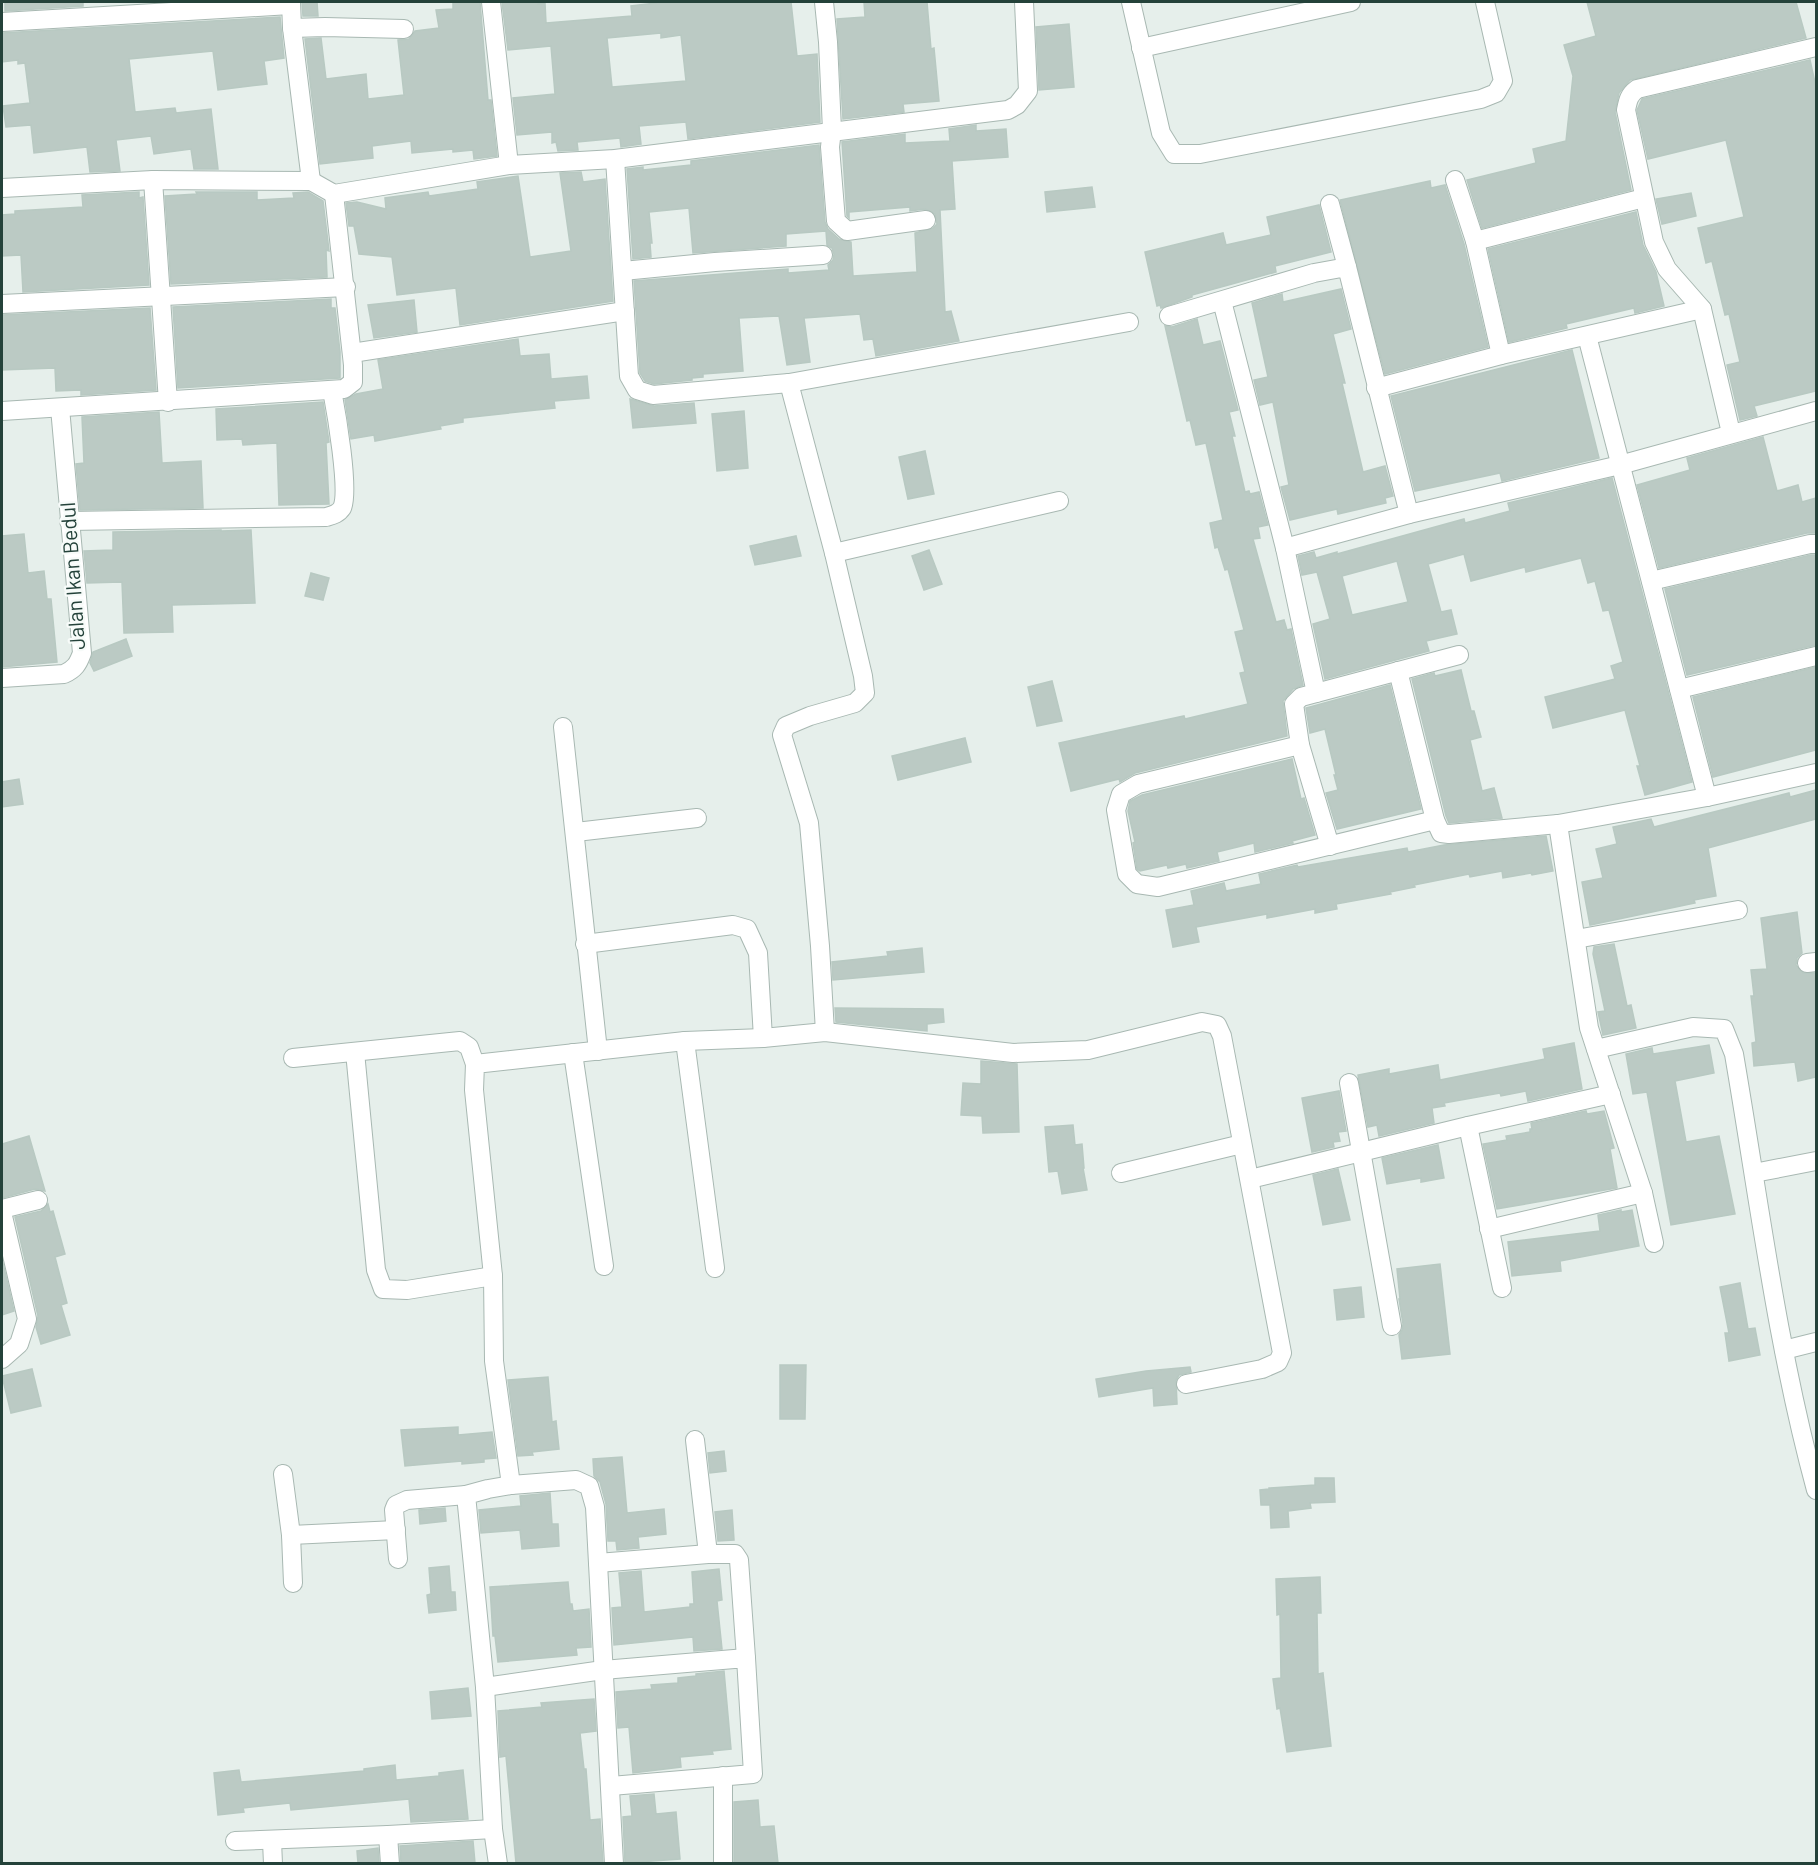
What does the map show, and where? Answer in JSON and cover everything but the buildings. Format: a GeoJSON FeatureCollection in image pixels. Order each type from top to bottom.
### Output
{"type":"FeatureCollection","features":[{"type":"Feature","properties":{"kind":"street"},"geometry":{"type":"LineString","coordinates":[[491,2],[509,165]]}},
{"type":"Feature","properties":{"kind":"street"},"geometry":{"type":"LineString","coordinates":[[824,2],[832,130],[830,147],[836,221],[847,231],[926,220]]}},
{"type":"Feature","properties":{"kind":"street"},"geometry":{"type":"LineString","coordinates":[[2,188],[153,180],[310,181],[334,194],[509,165],[615,159],[832,130],[1008,110],[1017,105],[1028,91],[1024,2]]}},
{"type":"Feature","properties":{"kind":"street"},"geometry":{"type":"LineString","coordinates":[[1131,2],[1161,133],[1174,154],[1200,154],[1481,99],[1496,93],[1503,81],[1485,2]]}},
{"type":"Feature","properties":{"kind":"street"},"geometry":{"type":"LineString","coordinates":[[1141,48],[1351,2]]}},
{"type":"Feature","properties":{"kind":"street"},"geometry":{"type":"LineString","coordinates":[[2,22],[184,6],[290,3],[310,181]]}},
{"type":"Feature","properties":{"kind":"street"},"geometry":{"type":"LineString","coordinates":[[292,28],[404,29]]}},
{"type":"Feature","properties":{"kind":"street"},"geometry":{"type":"LineString","coordinates":[[1731,433],[1702,309],[1667,269],[1654,242],[1626,110],[1630,94],[1637,89],[1816,47]]}},
{"type":"Feature","properties":{"kind":"street"},"geometry":{"type":"LineString","coordinates":[[615,159],[629,376],[637,390],[653,395],[789,383],[1129,322]]}},
{"type":"Feature","properties":{"kind":"street"},"geometry":{"type":"LineString","coordinates":[[153,180],[168,402]]}},
{"type":"Feature","properties":{"kind":"street"},"geometry":{"type":"LineString","coordinates":[[1455,180],[1475,241],[1501,356]]}},
{"type":"Feature","properties":{"kind":"street"},"geometry":{"type":"LineString","coordinates":[[2,411],[344,389],[353,382],[352,353],[334,194]]}},
{"type":"Feature","properties":{"kind":"street"},"geometry":{"type":"LineString","coordinates":[[1475,241],[1644,198]]}},
{"type":"Feature","properties":{"kind":"street"},"geometry":{"type":"LineString","coordinates":[[1330,204],[1409,514]]}},
{"type":"Feature","properties":{"kind":"street"},"geometry":{"type":"LineString","coordinates":[[623,271],[823,255]]}},
{"type":"Feature","properties":{"kind":"street"},"geometry":{"type":"LineString","coordinates":[[1169,316],[1314,273],[1347,267]]}},
{"type":"Feature","properties":{"kind":"street"},"geometry":{"type":"LineString","coordinates":[[2,304],[161,298],[346,287]]}},
{"type":"Feature","properties":{"kind":"street"},"geometry":{"type":"LineString","coordinates":[[1222,301],[1285,548],[1316,693]]}},
{"type":"Feature","properties":{"kind":"street"},"geometry":{"type":"LineString","coordinates":[[1376,388],[1702,309]]}},
{"type":"Feature","properties":{"kind":"street"},"geometry":{"type":"LineString","coordinates":[[352,353],[625,311]]}},
{"type":"Feature","properties":{"kind":"street"},"geometry":{"type":"LineString","coordinates":[[1587,336],[1707,797]]}},
{"type":"Feature","properties":{"kind":"street"},"geometry":{"type":"LineString","coordinates":[[789,383],[834,553],[865,693],[855,703],[810,716],[786,726],[782,735],[809,823],[825,1032]]}},
{"type":"Feature","properties":{"kind":"street"},"geometry":{"type":"LineString","coordinates":[[69,520],[334,515],[343,506],[344,499],[341,439],[333,390]]}},
{"type":"Feature","properties":{"kind":"street","name":"Jalan Ikan Bedul"},"geometry":{"type":"LineString","coordinates":[[2,678],[64,674],[73,670],[79,663],[82,652],[60,408]]}},
{"type":"Feature","properties":{"kind":"street"},"geometry":{"type":"LineString","coordinates":[[1285,548],[1409,514],[1620,465],[1816,411]]}},
{"type":"Feature","properties":{"kind":"street"},"geometry":{"type":"LineString","coordinates":[[834,553],[1059,501]]}},
{"type":"Feature","properties":{"kind":"street"},"geometry":{"type":"LineString","coordinates":[[1651,581],[1798,546],[1816,544]]}},
{"type":"Feature","properties":{"kind":"street"},"geometry":{"type":"LineString","coordinates":[[1330,846],[1300,745],[1294,704],[1301,697],[1459,654]]}},
{"type":"Feature","properties":{"kind":"street"},"geometry":{"type":"LineString","coordinates":[[1679,689],[1816,656]]}},
{"type":"Feature","properties":{"kind":"street"},"geometry":{"type":"LineString","coordinates":[[1398,671],[1435,820],[1441,833],[1558,824],[1707,797],[1816,773]]}},
{"type":"Feature","properties":{"kind":"street"},"geometry":{"type":"LineString","coordinates":[[563,727],[598,1051]]}},
{"type":"Feature","properties":{"kind":"street"},"geometry":{"type":"LineString","coordinates":[[1300,745],[1138,784],[1121,794],[1116,810],[1127,873],[1137,884],[1158,887],[1435,820]]}},
{"type":"Feature","properties":{"kind":"street"},"geometry":{"type":"LineString","coordinates":[[576,832],[697,818]]}},
{"type":"Feature","properties":{"kind":"street"},"geometry":{"type":"LineString","coordinates":[[1558,824],[1589,1028],[1643,1193],[1654,1243]]}},
{"type":"Feature","properties":{"kind":"street"},"geometry":{"type":"LineString","coordinates":[[1576,939],[1738,910]]}},
{"type":"Feature","properties":{"kind":"street"},"geometry":{"type":"LineString","coordinates":[[585,945],[733,926],[747,929],[758,953],[764,1038]]}},
{"type":"Feature","properties":{"kind":"street"},"geometry":{"type":"LineString","coordinates":[[475,1064],[685,1041],[764,1038],[825,1032],[1013,1053],[1088,1050],[1202,1022],[1217,1025],[1222,1036],[1282,1353],[1278,1362],[1262,1369],[1186,1384]]}},
{"type":"Feature","properties":{"kind":"street"},"geometry":{"type":"LineString","coordinates":[[1596,1049],[1693,1027],[1724,1029],[1734,1054],[1767,1261],[1798,1425],[1816,1490]]}},
{"type":"Feature","properties":{"kind":"street"},"geometry":{"type":"LineString","coordinates":[[293,1058],[460,1041],[469,1047],[475,1064],[474,1090],[493,1276],[495,1361],[511,1485]]}},
{"type":"Feature","properties":{"kind":"street"},"geometry":{"type":"LineString","coordinates":[[685,1041],[715,1268]]}},
{"type":"Feature","properties":{"kind":"street"},"geometry":{"type":"LineString","coordinates":[[355,1052],[376,1270],[383,1289],[407,1290],[493,1276]]}},
{"type":"Feature","properties":{"kind":"street"},"geometry":{"type":"LineString","coordinates":[[573,1053],[604,1266]]}},
{"type":"Feature","properties":{"kind":"street"},"geometry":{"type":"LineString","coordinates":[[1349,1083],[1392,1326]]}},
{"type":"Feature","properties":{"kind":"street"},"geometry":{"type":"LineString","coordinates":[[1250,1179],[1611,1094]]}},
{"type":"Feature","properties":{"kind":"street"},"geometry":{"type":"LineString","coordinates":[[1468,1126],[1502,1288]]}},
{"type":"Feature","properties":{"kind":"street"},"geometry":{"type":"LineString","coordinates":[[1120,1173],[1242,1144]]}},
{"type":"Feature","properties":{"kind":"street"},"geometry":{"type":"LineString","coordinates":[[1754,1173],[1816,1161]]}},
{"type":"Feature","properties":{"kind":"street"},"geometry":{"type":"LineString","coordinates":[[1489,1228],[1643,1193]]}},
{"type":"Feature","properties":{"kind":"street"},"geometry":{"type":"LineString","coordinates":[[2,1359],[19,1344],[27,1319],[2,1211],[38,1200]]}},
{"type":"Feature","properties":{"kind":"street"},"geometry":{"type":"LineString","coordinates":[[1784,1350],[1816,1342]]}},
{"type":"Feature","properties":{"kind":"street"},"geometry":{"type":"LineString","coordinates":[[695,1440],[708,1554]]}},
{"type":"Feature","properties":{"kind":"street"},"geometry":{"type":"LineString","coordinates":[[283,1474],[291,1535],[292,1583]]}},
{"type":"Feature","properties":{"kind":"street"},"geometry":{"type":"LineString","coordinates":[[398,1559],[394,1510],[401,1502],[466,1495],[511,1485],[576,1480],[590,1486],[595,1507],[614,1863]]}},
{"type":"Feature","properties":{"kind":"street"},"geometry":{"type":"LineString","coordinates":[[466,1495],[485,1686],[493,1829],[498,1863]]}},
{"type":"Feature","properties":{"kind":"street"},"geometry":{"type":"LineString","coordinates":[[291,1535],[396,1530]]}},
{"type":"Feature","properties":{"kind":"street"},"geometry":{"type":"LineString","coordinates":[[597,1563],[735,1554],[739,1560],[746,1658],[753,1774],[611,1786]]}},
{"type":"Feature","properties":{"kind":"street"},"geometry":{"type":"LineString","coordinates":[[485,1686],[603,1670],[746,1658]]}},
{"type":"Feature","properties":{"kind":"street"},"geometry":{"type":"LineString","coordinates":[[723,1776],[723,1863]]}},
{"type":"Feature","properties":{"kind":"street"},"geometry":{"type":"LineString","coordinates":[[235,1841],[493,1829]]}},
{"type":"Feature","properties":{"kind":"street"},"geometry":{"type":"LineString","coordinates":[[388,1835],[390,1863]]}},
{"type":"Feature","properties":{"kind":"street"},"geometry":{"type":"LineString","coordinates":[[272,1840],[273,1863]]}}]}
